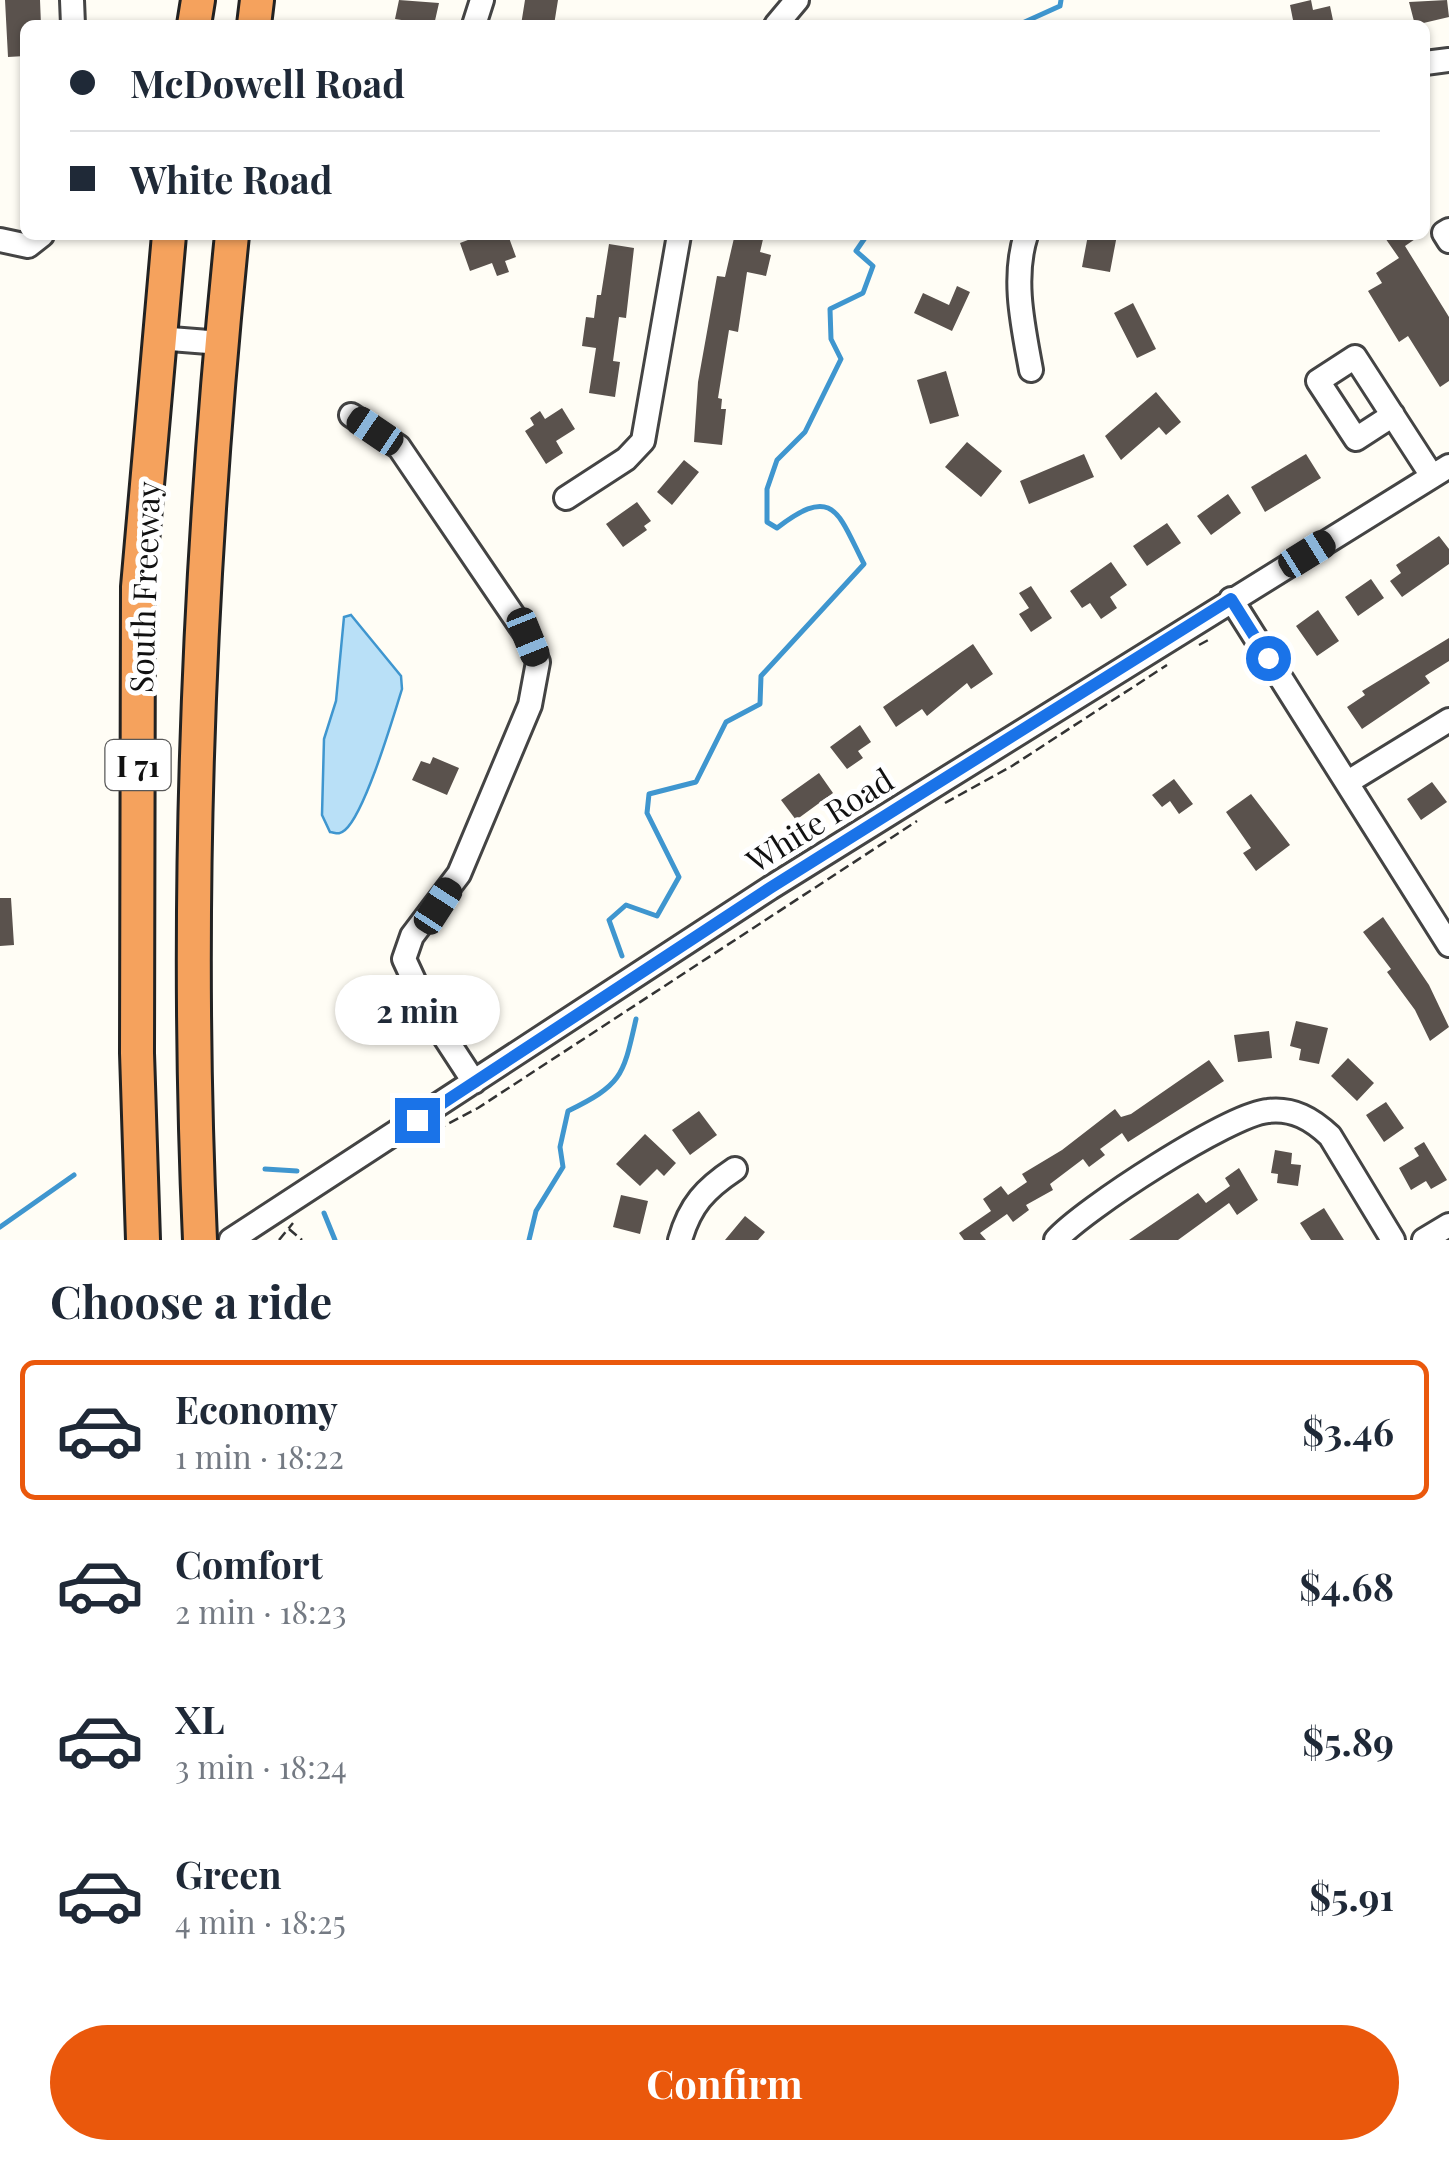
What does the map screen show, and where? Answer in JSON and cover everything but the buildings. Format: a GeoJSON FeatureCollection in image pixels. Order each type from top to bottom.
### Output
{"type":"FeatureCollection","features":[{"type":"Feature","properties":{"kind":"highway","name":"South Freeway"},"geometry":{"type":"LineString","coordinates":[[143,1240],[137,1053],[138,588],[168,240]]}},
{"type":"Feature","properties":{"kind":"highway","name":"South Freeway"},"geometry":{"type":"LineString","coordinates":[[200,1224],[196,844],[202,645],[232,240]]}},
{"type":"Feature","properties":{"kind":"street"},"geometry":{"type":"LineString","coordinates":[[780,20],[798,0]]}},
{"type":"Feature","properties":{"kind":"street"},"geometry":{"type":"LineString","coordinates":[[1449,230],[1444,233],[1449,241]]}},
{"type":"Feature","properties":{"kind":"street"},"geometry":{"type":"LineString","coordinates":[[0,240],[20,246],[32,240]]}},
{"type":"Feature","properties":{"kind":"street"},"geometry":{"type":"LineString","coordinates":[[566,498],[626,459],[643,441],[678,240]]}},
{"type":"Feature","properties":{"kind":"street"},"geometry":{"type":"LineString","coordinates":[[1025,240],[1020,272],[1030,370]]}},
{"type":"Feature","properties":{"kind":"street"},"geometry":{"type":"LineString","coordinates":[[158,338],[222,343]]}},
{"type":"Feature","properties":{"kind":"street"},"geometry":{"type":"LineString","coordinates":[[351,415],[398,447],[528,637],[538,662],[530,705],[460,874],[412,936],[404,959],[428,1013],[474,1082]]}},
{"type":"Feature","properties":{"kind":"street"},"geometry":{"type":"LineString","coordinates":[[1393,415],[1441,471]]}},
{"type":"Feature","properties":{"kind":"street","name":"White Road"},"geometry":{"type":"LineString","coordinates":[[231,1240],[770,888],[1441,471]]}},
{"type":"Feature","properties":{"kind":"street"},"geometry":{"type":"LineString","coordinates":[[1231,599],[1449,944]]}},
{"type":"Feature","properties":{"kind":"street"},"geometry":{"type":"LineString","coordinates":[[1348,782],[1449,720]]}},
{"type":"Feature","properties":{"kind":"street"},"geometry":{"type":"LineString","coordinates":[[1056,1240],[1094,1206],[1229,1126],[1263,1110],[1283,1110],[1317,1124],[1330,1136],[1393,1240]]}},
{"type":"Feature","properties":{"kind":"street"},"geometry":{"type":"LineString","coordinates":[[680,1240],[688,1210],[710,1186],[735,1169]]}},
{"type":"Feature","properties":{"kind":"street"},"geometry":{"type":"LineString","coordinates":[[1424,1240],[1449,1225]]}},
{"type":"Feature","properties":{"kind":"path"},"geometry":{"type":"LineString","coordinates":[[1196,646],[1212,641],[1205,616]]}},
{"type":"Feature","properties":{"kind":"path"},"geometry":{"type":"LineString","coordinates":[[934,809],[1012,766],[1180,657]]}},
{"type":"Feature","properties":{"kind":"path"},"geometry":{"type":"LineString","coordinates":[[424,1136],[478,1108],[919,819]]}},
{"type":"Feature","properties":{"kind":"path"},"geometry":{"type":"LineString","coordinates":[[278,1240],[296,1218]]}},
{"type":"Feature","properties":{"kind":"path"},"geometry":{"type":"LineString","coordinates":[[288,1228],[302,1240]]}},
{"type":"Feature","properties":{"kind":"water"},"geometry":{"type":"Polygon","coordinates":[[[351,615],[401,676],[402,689],[361,805],[345,830],[338,833],[330,832],[322,815],[324,739],[336,701],[344,617],[351,615]]]}},
{"type":"Feature","properties":{"kind":"waterway"},"geometry":{"type":"LineString","coordinates":[[1029,20],[1060,6],[1061,0]]}},
{"type":"Feature","properties":{"kind":"waterway"},"geometry":{"type":"LineString","coordinates":[[622,956],[609,920],[626,905],[657,916],[679,877],[647,813],[649,794],[696,782],[726,722],[760,704],[761,676],[864,564],[832,510],[811,508],[777,528],[767,522],[767,489],[777,460],[805,432],[841,359],[831,339],[830,309],[863,293],[873,266],[856,251],[864,240]]}},
{"type":"Feature","properties":{"kind":"waterway"},"geometry":{"type":"LineString","coordinates":[[529,1240],[536,1211],[563,1167],[560,1147],[568,1111],[600,1093],[618,1076],[636,1019]]}},
{"type":"Feature","properties":{"kind":"waterway"},"geometry":{"type":"LineString","coordinates":[[265,1169],[297,1171]]}},
{"type":"Feature","properties":{"kind":"waterway"},"geometry":{"type":"LineString","coordinates":[[0,1227],[74,1175]]}},
{"type":"Feature","properties":{"kind":"waterway"},"geometry":{"type":"LineString","coordinates":[[324,1213],[335,1240]]}},
{"type":"Feature","properties":{"kind":"route"},"geometry":{"type":"LineString","coordinates":[[417,1120],[770,888],[1231,599],[1268,658]]}}]}
